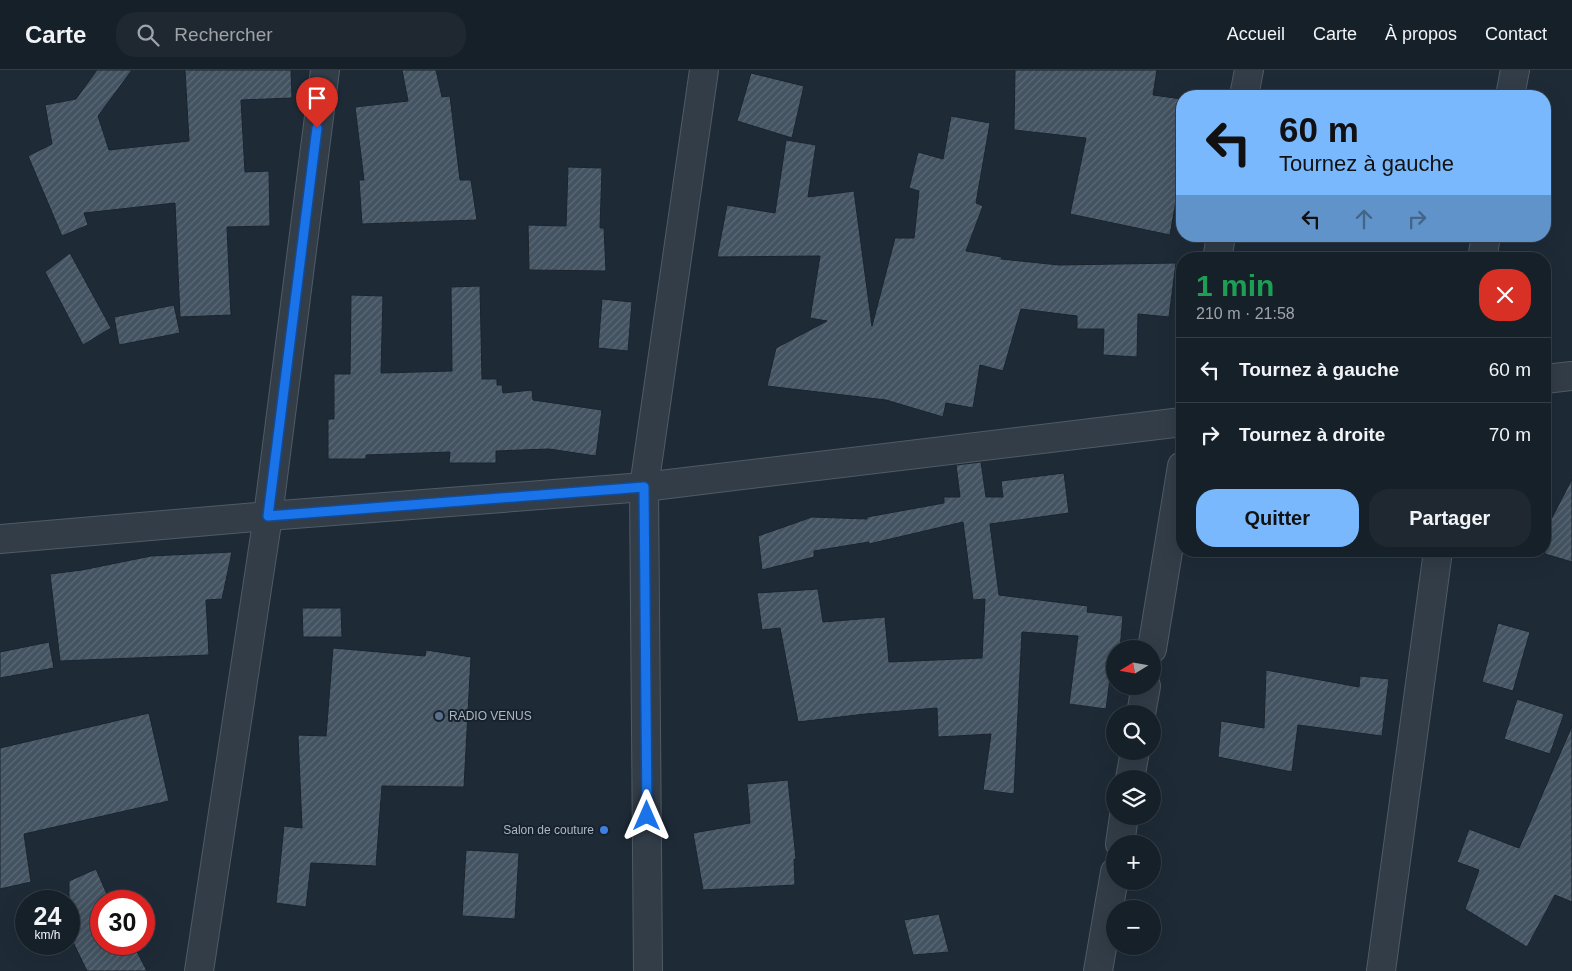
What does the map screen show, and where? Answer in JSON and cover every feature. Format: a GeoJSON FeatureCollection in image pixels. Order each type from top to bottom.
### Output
{"type":"FeatureCollection","features":[{"type":"Feature","properties":{"kind":"street"},"geometry":{"type":"LineString","coordinates":[[199,971],[268,516],[325,70]]}},
{"type":"Feature","properties":{"kind":"street"},"geometry":{"type":"LineString","coordinates":[[648,971],[644,487],[704,70]]}},
{"type":"Feature","properties":{"kind":"street"},"geometry":{"type":"LineString","coordinates":[[1245,90],[1248,70]]}},
{"type":"Feature","properties":{"kind":"street"},"geometry":{"type":"LineString","coordinates":[[1511,90],[1515,70]]}},
{"type":"Feature","properties":{"kind":"street"},"geometry":{"type":"LineString","coordinates":[[1551,378],[1572,376]]}},
{"type":"Feature","properties":{"kind":"street"},"geometry":{"type":"LineString","coordinates":[[0,539],[644,487],[1176,423]]}},
{"type":"Feature","properties":{"kind":"street"},"geometry":{"type":"LineString","coordinates":[[1153,640],[1176,503]]}},
{"type":"Feature","properties":{"kind":"street"},"geometry":{"type":"LineString","coordinates":[[1381,971],[1437,557]]}},
{"type":"Feature","properties":{"kind":"street"},"geometry":{"type":"LineString","coordinates":[[1098,971],[1112,890]]}},
{"type":"Feature","properties":{"kind":"building"},"geometry":{"type":"Polygon","coordinates":[[[97,70],[132,70],[98,116],[109,150],[189,141],[185,70],[291,70],[292,98],[241,100],[245,172],[269,171],[270,226],[227,227],[231,315],[180,317],[175,203],[84,213],[88,225],[62,236],[28,156],[52,144],[45,105],[76,99],[97,70]]]}},
{"type":"Feature","properties":{"kind":"building"},"geometry":{"type":"Polygon","coordinates":[[[402,70],[436,70],[442,97],[450,96],[460,180],[471,180],[477,220],[362,224],[359,180],[364,180],[355,107],[408,101],[402,70]]]}},
{"type":"Feature","properties":{"kind":"building"},"geometry":{"type":"Polygon","coordinates":[[[1015,70],[1157,70],[1153,95],[1176,98],[1176,202],[1170,235],[1070,214],[1086,138],[1014,130],[1015,70]]]}},
{"type":"Feature","properties":{"kind":"building"},"geometry":{"type":"Polygon","coordinates":[[[751,73],[804,86],[792,138],[737,121],[751,73]]]}},
{"type":"Feature","properties":{"kind":"building"},"geometry":{"type":"Polygon","coordinates":[[[951,116],[990,123],[976,203],[983,206],[966,251],[1002,257],[1001,259],[1059,265],[1176,263],[1169,317],[1138,314],[1137,357],[1103,355],[1104,329],[1077,329],[1077,316],[1021,309],[1003,371],[980,365],[973,408],[946,403],[943,417],[886,400],[767,386],[776,348],[827,321],[810,318],[820,256],[717,257],[727,205],[775,213],[786,140],[816,145],[808,197],[854,191],[872,326],[895,238],[914,238],[919,191],[909,188],[918,152],[943,159],[951,116]]]}},
{"type":"Feature","properties":{"kind":"building"},"geometry":{"type":"Polygon","coordinates":[[[568,167],[602,168],[600,228],[604,228],[606,271],[529,270],[528,225],[566,226],[568,167]]]}},
{"type":"Feature","properties":{"kind":"building"},"geometry":{"type":"Polygon","coordinates":[[[70,253],[111,328],[83,345],[45,272],[70,253]]]}},
{"type":"Feature","properties":{"kind":"building"},"geometry":{"type":"Polygon","coordinates":[[[480,286],[482,379],[497,379],[497,385],[502,385],[503,393],[532,390],[533,400],[602,410],[596,456],[549,449],[496,451],[496,463],[449,463],[450,452],[366,455],[366,459],[328,459],[328,419],[334,419],[334,374],[350,374],[351,295],[383,296],[381,373],[452,371],[451,287],[480,286]]]}},
{"type":"Feature","properties":{"kind":"building"},"geometry":{"type":"Polygon","coordinates":[[[602,299],[632,302],[628,351],[598,348],[602,299]]]}},
{"type":"Feature","properties":{"kind":"building"},"geometry":{"type":"Polygon","coordinates":[[[174,305],[180,333],[119,345],[114,317],[174,305]]]}},
{"type":"Feature","properties":{"kind":"building"},"geometry":{"type":"Polygon","coordinates":[[[981,462],[986,497],[1003,497],[1001,481],[1064,473],[1069,513],[990,524],[999,595],[1088,606],[1087,612],[1123,616],[1121,640],[1106,640],[1106,695],[1108,695],[1106,709],[1069,704],[1078,636],[1022,632],[1014,794],[983,790],[991,734],[938,737],[937,708],[798,722],[780,628],[762,630],[757,593],[818,589],[823,622],[885,617],[889,662],[982,658],[985,599],[973,600],[963,522],[869,544],[869,542],[814,551],[814,557],[762,570],[758,536],[812,517],[867,519],[867,517],[944,503],[944,497],[960,497],[956,465],[981,462]]]}},
{"type":"Feature","properties":{"kind":"building"},"geometry":{"type":"Polygon","coordinates":[[[1572,479],[1572,562],[1551,556],[1551,519],[1572,479]]]}},
{"type":"Feature","properties":{"kind":"building"},"geometry":{"type":"Polygon","coordinates":[[[232,552],[222,599],[206,600],[209,655],[60,661],[50,574],[82,570],[151,556],[232,552]]]}},
{"type":"Feature","properties":{"kind":"building"},"geometry":{"type":"Polygon","coordinates":[[[302,608],[341,608],[342,637],[303,637],[302,608]]]}},
{"type":"Feature","properties":{"kind":"building"},"geometry":{"type":"Polygon","coordinates":[[[1498,623],[1530,632],[1513,691],[1482,682],[1498,623]]]}},
{"type":"Feature","properties":{"kind":"building"},"geometry":{"type":"Polygon","coordinates":[[[49,642],[54,668],[0,678],[0,652],[49,642]]]}},
{"type":"Feature","properties":{"kind":"building"},"geometry":{"type":"Polygon","coordinates":[[[333,648],[425,656],[426,650],[471,657],[464,787],[382,786],[376,866],[311,863],[306,907],[276,903],[284,826],[302,828],[298,735],[326,736],[333,648]]]}},
{"type":"Feature","properties":{"kind":"building"},"geometry":{"type":"Polygon","coordinates":[[[1266,670],[1359,687],[1360,676],[1389,679],[1382,736],[1298,725],[1292,772],[1218,757],[1221,721],[1264,728],[1266,670]]]}},
{"type":"Feature","properties":{"kind":"building"},"geometry":{"type":"Polygon","coordinates":[[[1517,699],[1564,714],[1550,754],[1504,739],[1517,699]]]}},
{"type":"Feature","properties":{"kind":"building"},"geometry":{"type":"Polygon","coordinates":[[[149,713],[169,801],[24,834],[31,882],[0,889],[0,748],[149,713]]]}},
{"type":"Feature","properties":{"kind":"building"},"geometry":{"type":"Polygon","coordinates":[[[1572,726],[1572,902],[1555,895],[1527,947],[1465,909],[1479,870],[1457,862],[1469,829],[1519,848],[1572,726]]]}},
{"type":"Feature","properties":{"kind":"building"},"geometry":{"type":"Polygon","coordinates":[[[788,780],[796,859],[794,859],[795,885],[703,890],[693,833],[750,823],[747,784],[788,780]]]}},
{"type":"Feature","properties":{"kind":"building"},"geometry":{"type":"Polygon","coordinates":[[[466,850],[519,853],[515,919],[462,916],[466,850]]]}},
{"type":"Feature","properties":{"kind":"building"},"geometry":{"type":"Polygon","coordinates":[[[96,869],[105,890],[90,890],[90,955],[139,955],[147,971],[87,971],[79,955],[80,890],[69,890],[69,881],[96,869]]]}},
{"type":"Feature","properties":{"kind":"building"},"geometry":{"type":"Polygon","coordinates":[[[939,914],[949,952],[913,955],[904,920],[939,914]]]}},
{"type":"Feature","properties":{"kind":"place","name":"RADIO VENUS"},"geometry":{"type":"Point","coordinates":[439,716]}},
{"type":"Feature","properties":{"kind":"place","name":"Salon de couture"},"geometry":{"type":"Point","coordinates":[604,830]}},
{"type":"Feature","properties":{"kind":"route"},"geometry":{"type":"LineString","coordinates":[[317,128],[268,516],[644,487],[647,816]]}}]}
